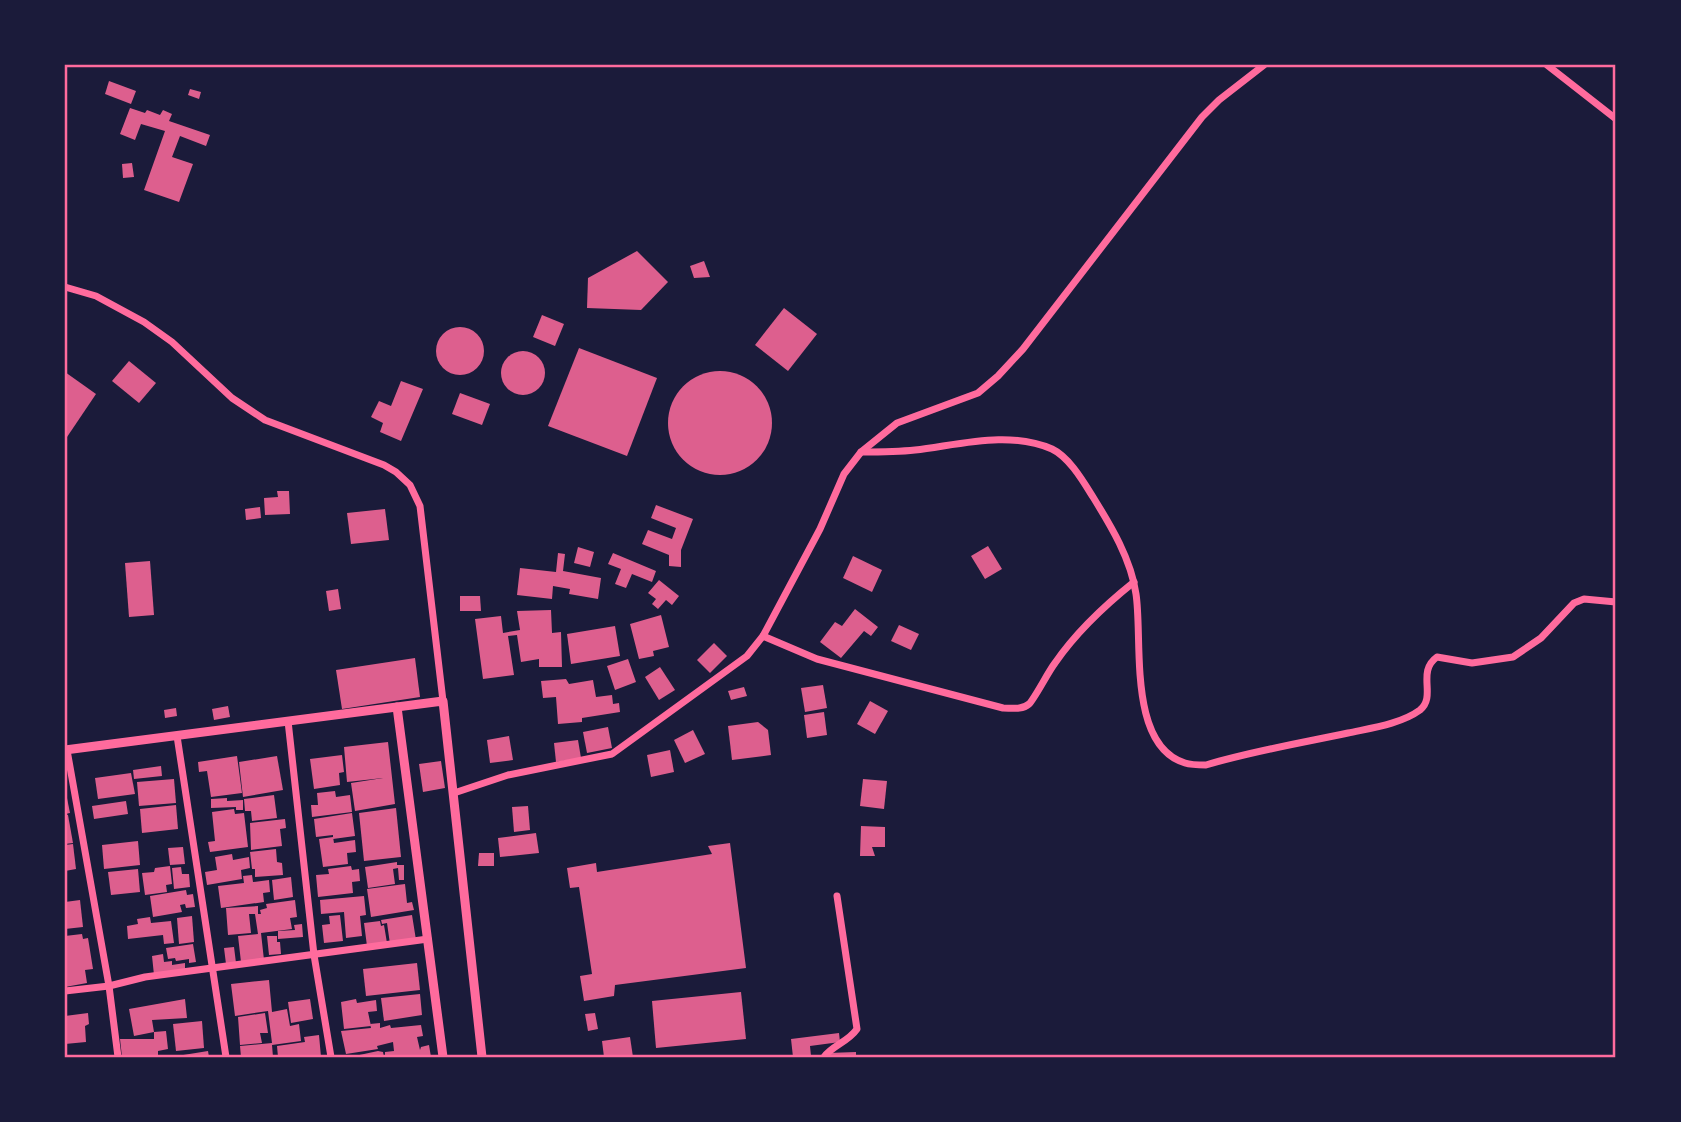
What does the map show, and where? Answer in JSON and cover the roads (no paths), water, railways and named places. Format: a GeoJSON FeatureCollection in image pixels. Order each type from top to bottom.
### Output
{"type":"FeatureCollection","features":[{"type":"Feature","properties":{"kind":"street"},"geometry":{"type":"LineString","coordinates":[[454,793],[508,775],[612,754],[747,656],[763,636],[816,537],[844,474],[861,452],[897,423],[978,393],[998,376],[1023,349],[1202,117],[1219,100],[1264,65]]}},
{"type":"Feature","properties":{"kind":"street"},"geometry":{"type":"LineString","coordinates":[[1547,65],[1616,119]]}},
{"type":"Feature","properties":{"kind":"street"},"geometry":{"type":"LineString","coordinates":[[65,287],[96,296],[144,322],[172,342],[232,398],[258,416],[384,465],[410,485],[420,506],[482,1057]]}},
{"type":"Feature","properties":{"kind":"street"},"geometry":{"type":"LineString","coordinates":[[861,452],[914,450],[993,440],[1017,442],[1051,449],[1076,472],[1117,538],[1134,582],[1138,608],[1138,662],[1149,724],[1157,742],[1169,754],[1185,763],[1206,765],[1382,726],[1418,711],[1425,703],[1427,668],[1437,657],[1472,663],[1513,657],[1541,638],[1574,603],[1584,598],[1616,602]]}},
{"type":"Feature","properties":{"kind":"street"},"geometry":{"type":"LineString","coordinates":[[763,636],[817,659],[1003,708],[1024,708],[1032,701],[1038,687],[1076,635],[1110,601],[1134,582]]}},
{"type":"Feature","properties":{"kind":"street"},"geometry":{"type":"LineString","coordinates":[[118,1057],[109,986],[66,750],[443,701]]}},
{"type":"Feature","properties":{"kind":"street"},"geometry":{"type":"LineString","coordinates":[[397,707],[443,1057]]}},
{"type":"Feature","properties":{"kind":"street"},"geometry":{"type":"LineString","coordinates":[[288,721],[314,956],[331,1057]]}},
{"type":"Feature","properties":{"kind":"street"},"geometry":{"type":"LineString","coordinates":[[177,736],[226,1057]]}},
{"type":"Feature","properties":{"kind":"street"},"geometry":{"type":"LineString","coordinates":[[824,1057],[830,1050],[852,1037],[857,1029],[857,1014],[837,896]]}},
{"type":"Feature","properties":{"kind":"street"},"geometry":{"type":"LineString","coordinates":[[65,991],[214,967],[428,939]]}}]}
